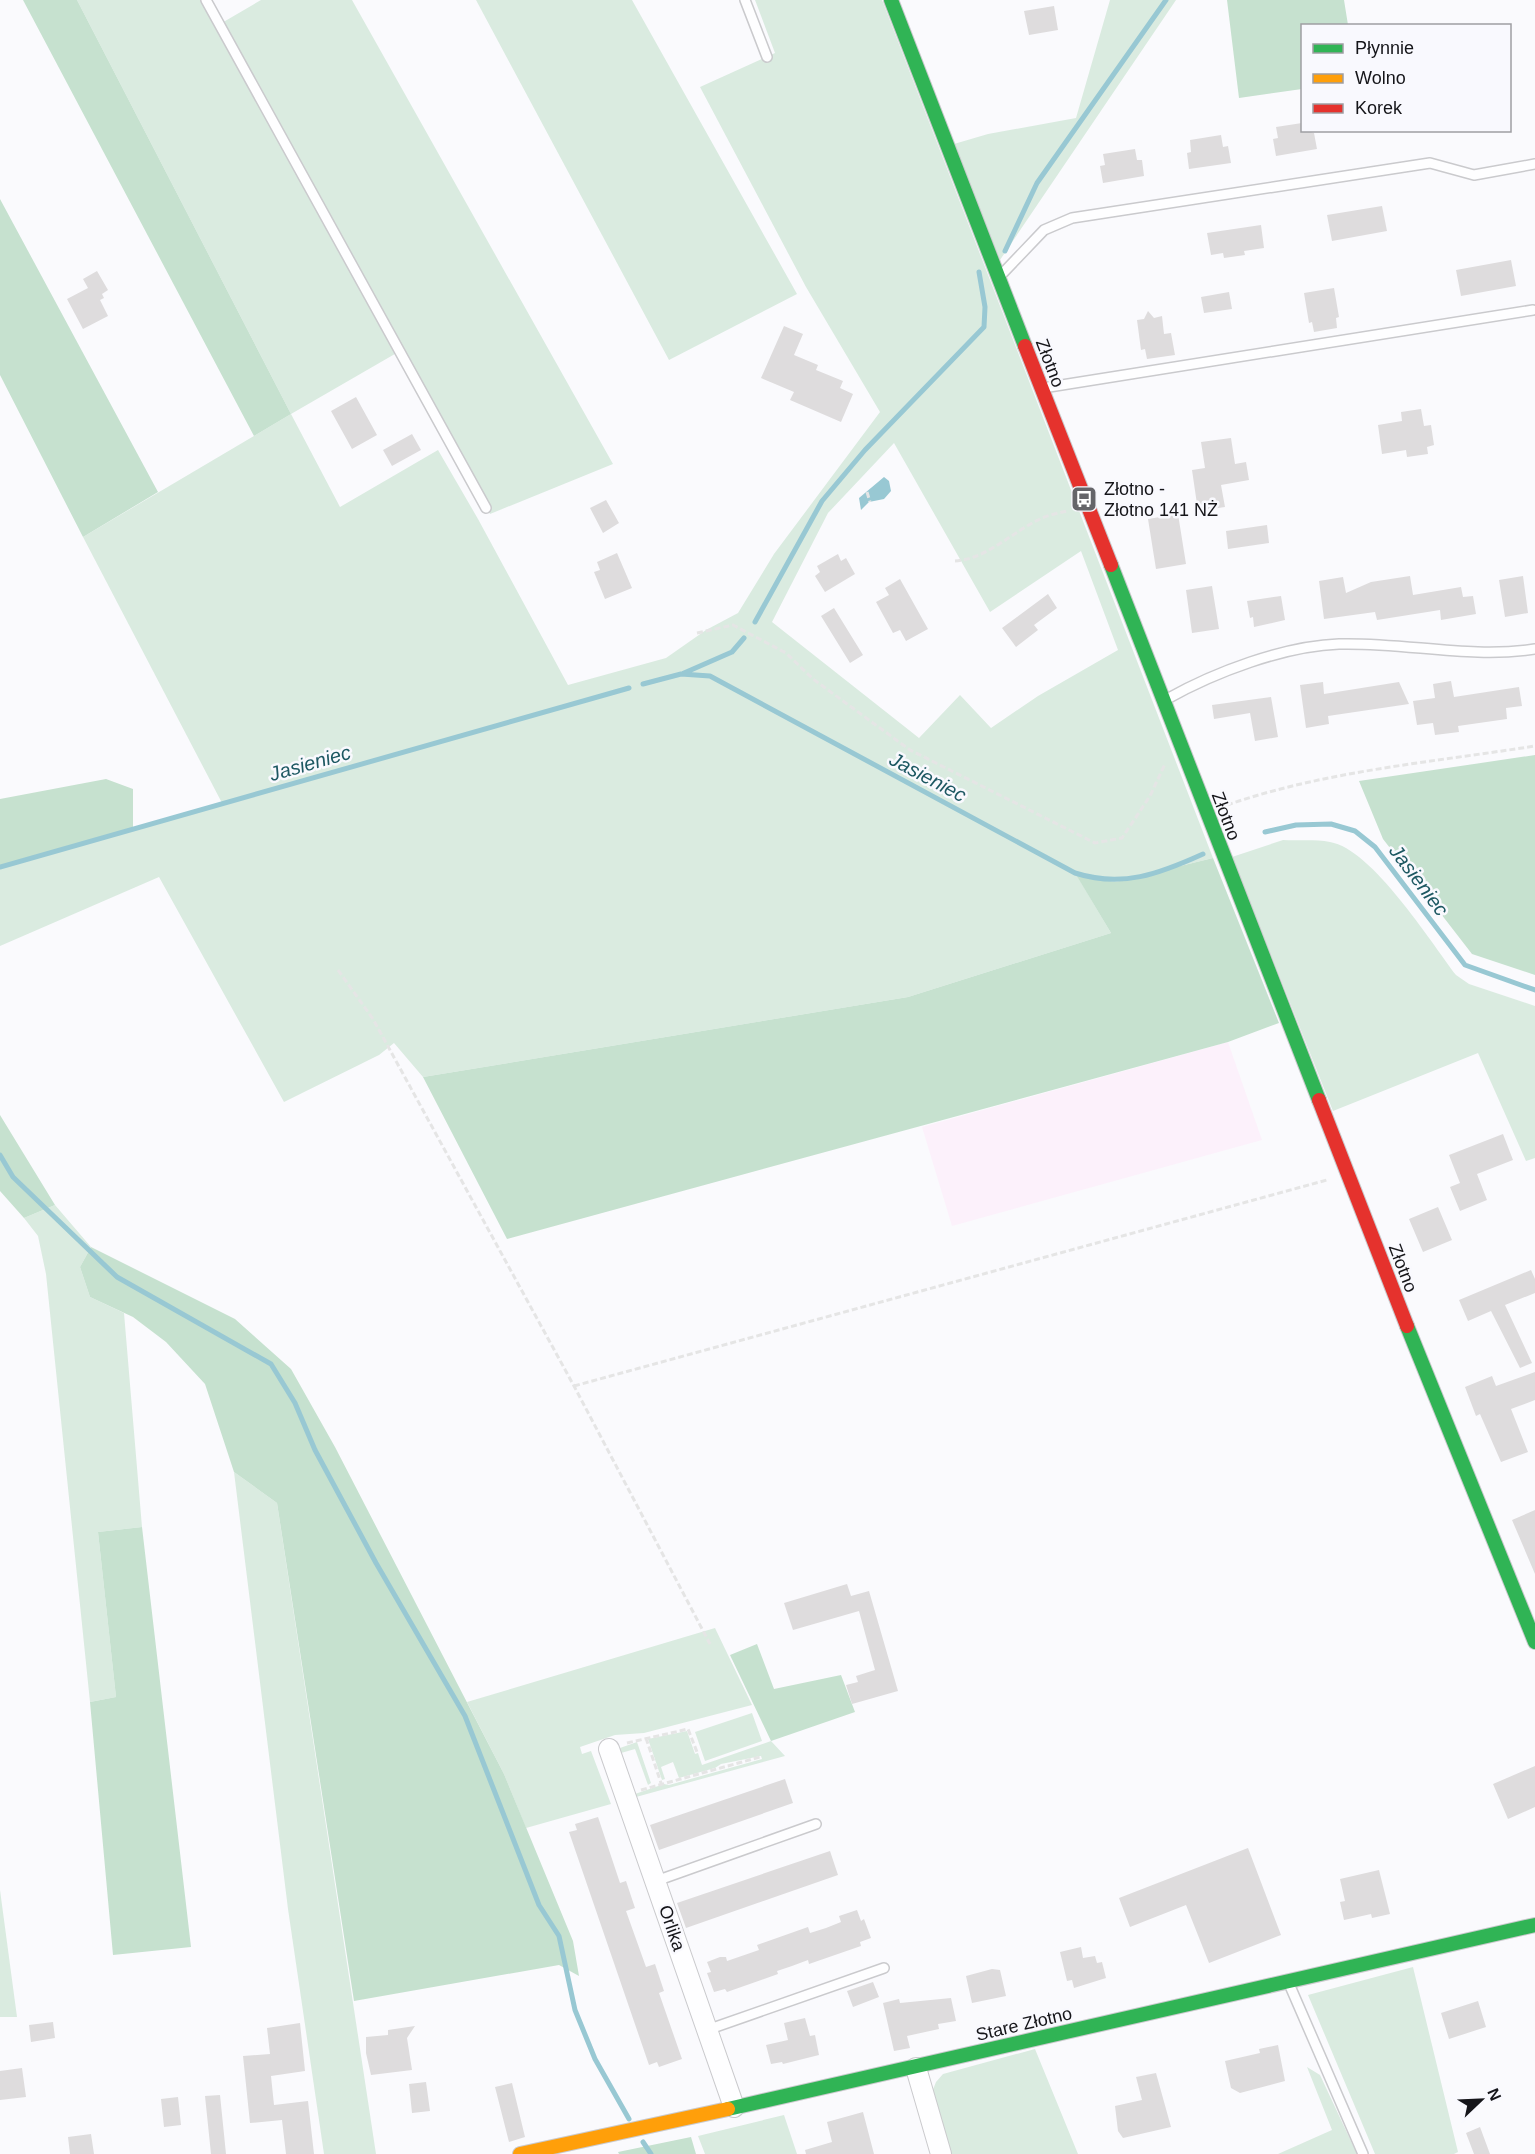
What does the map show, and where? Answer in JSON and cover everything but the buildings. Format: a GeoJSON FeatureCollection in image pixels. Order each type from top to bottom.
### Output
{"type":"FeatureCollection","features":[{"type":"Feature","properties":{"kind":"street","name":"Złotno"},"geometry":{"type":"LineString","coordinates":[[891,0],[1205,812],[1474,1498],[1535,1642]]}},
{"type":"Feature","properties":{"kind":"street","name":"Orlika"},"geometry":{"type":"LineString","coordinates":[[609,1749],[734,2107]]}},
{"type":"Feature","properties":{"kind":"street","name":"Stare Złotno"},"geometry":{"type":"LineString","coordinates":[[524,2154],[916,2068],[1535,1925]]}},
{"type":"Feature","properties":{"kind":"street"},"geometry":{"type":"LineString","coordinates":[[916,2068],[941,2154]]}},
{"type":"Feature","properties":{"kind":"lane"},"geometry":{"type":"LineString","coordinates":[[206,0],[486,508]]}},
{"type":"Feature","properties":{"kind":"lane"},"geometry":{"type":"LineString","coordinates":[[745,0],[767,57]]}},
{"type":"Feature","properties":{"kind":"lane"},"geometry":{"type":"LineString","coordinates":[[998,278],[1044,230],[1072,218],[1430,163],[1474,175],[1535,164]]}},
{"type":"Feature","properties":{"kind":"lane"},"geometry":{"type":"LineString","coordinates":[[1041,389],[1533,310]]}},
{"type":"Feature","properties":{"kind":"lane"},"geometry":{"type":"LineString","coordinates":[[1162,701],[1267,657],[1305,648],[1337,644],[1437,651],[1516,652],[1535,649]]}},
{"type":"Feature","properties":{"kind":"lane"},"geometry":{"type":"LineString","coordinates":[[656,1881],[816,1824]]}},
{"type":"Feature","properties":{"kind":"lane"},"geometry":{"type":"LineString","coordinates":[[707,2030],[884,1968]]}},
{"type":"Feature","properties":{"kind":"lane"},"geometry":{"type":"LineString","coordinates":[[1288,1982],[1363,2154]]}},
{"type":"Feature","properties":{"kind":"path"},"geometry":{"type":"LineString","coordinates":[[867,492],[870,502]]}},
{"type":"Feature","properties":{"kind":"path"},"geometry":{"type":"LineString","coordinates":[[955,561],[964,560],[989,549],[1041,518],[1086,505]]}},
{"type":"Feature","properties":{"kind":"path"},"geometry":{"type":"LineString","coordinates":[[697,633],[733,625],[786,652],[813,679],[910,750],[1095,843],[1122,838],[1179,742]]}},
{"type":"Feature","properties":{"kind":"path"},"geometry":{"type":"LineString","coordinates":[[1205,812],[1253,796],[1343,776],[1535,746]]}},
{"type":"Feature","properties":{"kind":"path"},"geometry":{"type":"LineString","coordinates":[[338,970],[373,1019],[574,1386],[710,1644]]}},
{"type":"Feature","properties":{"kind":"path"},"geometry":{"type":"LineString","coordinates":[[574,1386],[1347,1174]]}},
{"type":"Feature","properties":{"kind":"path"},"geometry":{"type":"LineString","coordinates":[[609,1749],[688,1729],[697,1752]]}},
{"type":"Feature","properties":{"kind":"path"},"geometry":{"type":"LineString","coordinates":[[646,1738],[662,1783]]}},
{"type":"Feature","properties":{"kind":"path"},"geometry":{"type":"LineString","coordinates":[[626,1795],[760,1757]]}},
{"type":"Feature","properties":{"kind":"shaded area"},"geometry":{"type":"Polygon","coordinates":[[[1228,1042],[1262,1140],[952,1226],[922,1127],[1228,1042]]]}},
{"type":"Feature","properties":{"kind":"green space"},"geometry":{"type":"Polygon","coordinates":[[[23,0],[77,0],[291,414],[254,436],[23,0]]]}},
{"type":"Feature","properties":{"kind":"green space"},"geometry":{"type":"Polygon","coordinates":[[[77,0],[207,0],[220,24],[261,0],[352,0],[613,464],[490,514],[400,351],[291,414],[77,0]]]}},
{"type":"Feature","properties":{"kind":"green space"},"geometry":{"type":"Polygon","coordinates":[[[476,0],[632,0],[797,294],[669,360],[476,0]]]}},
{"type":"Feature","properties":{"kind":"green space"},"geometry":{"type":"Polygon","coordinates":[[[755,0],[882,0],[1213,858],[1115,882],[1076,874],[1111,933],[908,997],[423,1077],[394,1043],[379,1055],[284,1102],[159,877],[0,946],[0,867],[222,803],[83,537],[291,414],[340,507],[438,450],[568,685],[666,658],[706,630],[738,613],[774,554],[880,412],[806,287],[700,87],[775,53],[755,0]],[[894,443],[828,513],[772,622],[919,738],[960,695],[991,728],[1038,696],[1118,650],[1081,551],[990,612],[894,443]]]}},
{"type":"Feature","properties":{"kind":"green space"},"geometry":{"type":"Polygon","coordinates":[[[1110,0],[1176,0],[1000,260],[954,144],[988,134],[1076,118],[1110,0]]]}},
{"type":"Feature","properties":{"kind":"green space"},"geometry":{"type":"Polygon","coordinates":[[[1227,0],[1344,0],[1348,24],[1301,24],[1301,89],[1239,98],[1227,0]]]}},
{"type":"Feature","properties":{"kind":"green space"},"geometry":{"type":"Polygon","coordinates":[[[0,199],[158,492],[83,537],[0,375],[0,199]]]}},
{"type":"Feature","properties":{"kind":"green space"},"geometry":{"type":"Polygon","coordinates":[[[1535,755],[1535,975],[1472,954],[1383,839],[1359,781],[1535,755]]]}},
{"type":"Feature","properties":{"kind":"green space"},"geometry":{"type":"Polygon","coordinates":[[[106,779],[133,789],[133,829],[0,867],[0,799],[106,779]]]}},
{"type":"Feature","properties":{"kind":"green space"},"geometry":{"type":"Polygon","coordinates":[[[1283,840],[1324,841],[1346,848],[1364,861],[1399,898],[1456,975],[1469,984],[1535,1006],[1535,1158],[1526,1161],[1478,1053],[1333,1111],[1232,857],[1283,840]]]}},
{"type":"Feature","properties":{"kind":"green space"},"geometry":{"type":"Polygon","coordinates":[[[1213,858],[1279,1023],[1228,1042],[507,1239],[423,1077],[908,997],[1111,933],[1075,873],[1115,882],[1213,858]]]}},
{"type":"Feature","properties":{"kind":"green space"},"geometry":{"type":"Polygon","coordinates":[[[0,1115],[55,1205],[24,1218],[0,1191],[0,1115]]]}},
{"type":"Feature","properties":{"kind":"green space"},"geometry":{"type":"Polygon","coordinates":[[[55,1205],[91,1247],[80,1267],[90,1297],[124,1313],[142,1527],[98,1532],[116,1697],[90,1702],[46,1274],[38,1236],[24,1218],[55,1205]]]}},
{"type":"Feature","properties":{"kind":"green space"},"geometry":{"type":"Polygon","coordinates":[[[91,1247],[235,1319],[291,1369],[335,1447],[504,1774],[573,1941],[579,1976],[559,1965],[354,2001],[277,1503],[234,1472],[205,1384],[166,1342],[133,1317],[90,1297],[80,1267],[91,1247]]]}},
{"type":"Feature","properties":{"kind":"green space"},"geometry":{"type":"Polygon","coordinates":[[[234,1472],[277,1503],[376,2154],[324,2154],[288,1909],[234,1472]]]}},
{"type":"Feature","properties":{"kind":"green space"},"geometry":{"type":"Polygon","coordinates":[[[142,1527],[191,1947],[113,1955],[90,1702],[116,1697],[98,1532],[142,1527]]]}},
{"type":"Feature","properties":{"kind":"green space"},"geometry":{"type":"Polygon","coordinates":[[[715,1628],[752,1705],[644,1733],[615,1735],[580,1747],[582,1754],[591,1751],[611,1804],[526,1828],[504,1774],[467,1702],[715,1628]]]}},
{"type":"Feature","properties":{"kind":"green space"},"geometry":{"type":"Polygon","coordinates":[[[757,1644],[774,1689],[841,1675],[855,1712],[771,1741],[730,1655],[757,1644]]]}},
{"type":"Feature","properties":{"kind":"green space"},"geometry":{"type":"Polygon","coordinates":[[[752,1713],[762,1741],[705,1761],[695,1732],[752,1713]]]}},
{"type":"Feature","properties":{"kind":"green space"},"geometry":{"type":"Polygon","coordinates":[[[687,1731],[695,1754],[698,1753],[702,1765],[771,1741],[785,1756],[636,1797],[635,1794],[664,1784],[669,1785],[762,1759],[761,1756],[721,1764],[715,1768],[679,1778],[673,1762],[661,1767],[665,1779],[662,1780],[648,1739],[687,1731]]]}},
{"type":"Feature","properties":{"kind":"green space"},"geometry":{"type":"Polygon","coordinates":[[[637,1742],[651,1783],[648,1785],[635,1749],[621,1753],[620,1748],[637,1742]]]}},
{"type":"Feature","properties":{"kind":"green space"},"geometry":{"type":"Polygon","coordinates":[[[0,1890],[17,2017],[0,2017],[0,1890]]]}},
{"type":"Feature","properties":{"kind":"green space"},"geometry":{"type":"Polygon","coordinates":[[[1413,1967],[1458,2152],[1454,2154],[1375,2154],[1308,1995],[1413,1967]]]}},
{"type":"Feature","properties":{"kind":"green space"},"geometry":{"type":"Polygon","coordinates":[[[1035,2049],[1078,2154],[951,2154],[932,2092],[936,2082],[943,2074],[1035,2049]]]}},
{"type":"Feature","properties":{"kind":"green space"},"geometry":{"type":"Polygon","coordinates":[[[1307,2067],[1320,2075],[1357,2154],[1278,2154],[1332,2130],[1307,2067]]]}},
{"type":"Feature","properties":{"kind":"green space"},"geometry":{"type":"Polygon","coordinates":[[[784,2115],[797,2154],[705,2154],[698,2136],[784,2115]]]}},
{"type":"Feature","properties":{"kind":"green space"},"geometry":{"type":"Polygon","coordinates":[[[691,2137],[696,2154],[619,2154],[618,2152],[691,2137]]]}},
{"type":"Feature","properties":{"kind":"water"},"geometry":{"type":"Polygon","coordinates":[[[884,477],[889,481],[891,491],[884,499],[869,502],[861,510],[859,498],[884,477]]]}},
{"type":"Feature","properties":{"kind":"waterway"},"geometry":{"type":"LineString","coordinates":[[1005,251],[1037,183],[1166,0]]}},
{"type":"Feature","properties":{"kind":"waterway"},"geometry":{"type":"LineString","coordinates":[[755,622],[822,501],[865,450],[984,327],[985,307],[979,272]]}},
{"type":"Feature","properties":{"kind":"waterway"},"geometry":{"type":"LineString","coordinates":[[684,673],[732,652],[744,638]]}},
{"type":"Feature","properties":{"kind":"waterway","name":"Jasieniec"},"geometry":{"type":"LineString","coordinates":[[643,684],[681,674],[710,676],[1075,873],[1109,879],[1140,877],[1171,868],[1203,854]]}},
{"type":"Feature","properties":{"kind":"waterway","name":"Jasieniec"},"geometry":{"type":"LineString","coordinates":[[0,867],[629,688]]}},
{"type":"Feature","properties":{"kind":"waterway","name":"Jasieniec"},"geometry":{"type":"LineString","coordinates":[[1265,832],[1296,825],[1331,824],[1355,831],[1375,847],[1465,965],[1535,990]]}},
{"type":"Feature","properties":{"kind":"waterway"},"geometry":{"type":"LineString","coordinates":[[0,1155],[13,1177],[117,1277],[271,1364],[295,1403],[315,1450],[376,1563],[465,1716],[539,1905],[559,1936],[575,2010],[595,2059],[629,2119]]}},
{"type":"Feature","properties":{"kind":"waterway"},"geometry":{"type":"LineString","coordinates":[[643,2142],[651,2154]]}},
{"type":"Feature","properties":{"kind":"traffic: fast"},"geometry":{"type":"LineString","coordinates":[[891,0],[1025,346]]}},
{"type":"Feature","properties":{"kind":"traffic: fast"},"geometry":{"type":"LineString","coordinates":[[1111,565],[1319,1100]]}},
{"type":"Feature","properties":{"kind":"traffic: fast"},"geometry":{"type":"LineString","coordinates":[[1407,1326],[1535,1642]]}},
{"type":"Feature","properties":{"kind":"traffic: fast"},"geometry":{"type":"LineString","coordinates":[[728,2109],[1535,1925]]}},
{"type":"Feature","properties":{"kind":"traffic: slow"},"geometry":{"type":"LineString","coordinates":[[520,2154],[728,2109]]}},
{"type":"Feature","properties":{"kind":"traffic: jam"},"geometry":{"type":"LineString","coordinates":[[1025,346],[1111,565]]}},
{"type":"Feature","properties":{"kind":"traffic: jam"},"geometry":{"type":"LineString","coordinates":[[1319,1100],[1407,1326]]}},
{"type":"Feature","properties":{"kind":"place","name":"Złotno - Złotno 141 NŻ"},"geometry":{"type":"Point","coordinates":[1084,499]}}]}
